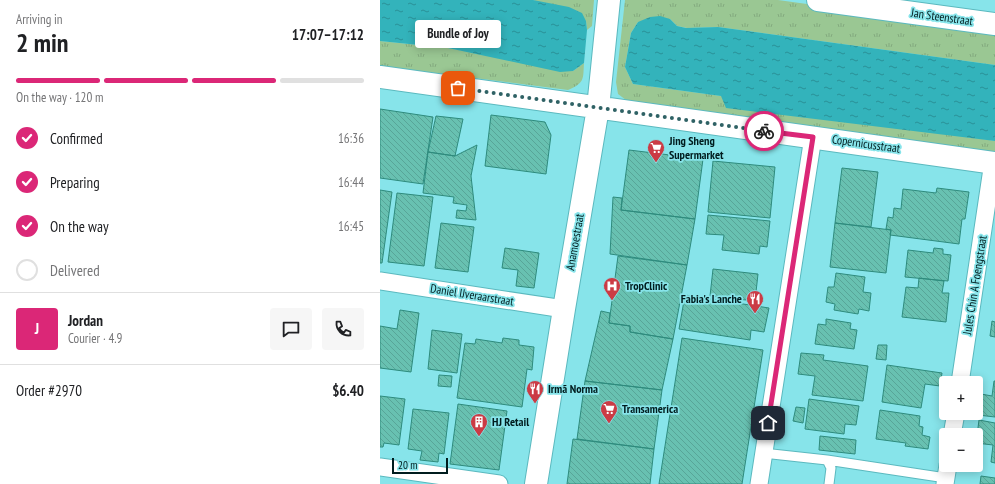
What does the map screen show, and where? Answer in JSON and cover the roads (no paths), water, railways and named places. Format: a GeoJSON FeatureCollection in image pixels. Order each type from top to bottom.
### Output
{"type":"FeatureCollection","features":[{"type":"Feature","properties":{"kind":"street","name":"Anamoestraat"},"geometry":{"type":"LineString","coordinates":[[536,484],[598,108],[609,0]]}},
{"type":"Feature","properties":{"kind":"street","name":"Jan Steenstraat"},"geometry":{"type":"LineString","coordinates":[[818,0],[995,24]]}},
{"type":"Feature","properties":{"kind":"street","name":"Copernicusstraat"},"geometry":{"type":"LineString","coordinates":[[380,77],[994,162]]}},
{"type":"Feature","properties":{"kind":"street"},"geometry":{"type":"LineString","coordinates":[[759,484],[813,137]]}},
{"type":"Feature","properties":{"kind":"street","name":"Jules Chin A Foengstraat"},"geometry":{"type":"LineString","coordinates":[[961,376],[994,162]]}},
{"type":"Feature","properties":{"kind":"street","name":"Daniel IJveraarstraat"},"geometry":{"type":"LineString","coordinates":[[380,281],[564,309]]}},
{"type":"Feature","properties":{"kind":"street"},"geometry":{"type":"LineString","coordinates":[[380,467],[499,484]]}},
{"type":"Feature","properties":{"kind":"lane"},"geometry":{"type":"LineString","coordinates":[[763,453],[946,476]]}},
{"type":"Feature","properties":{"kind":"lane"},"geometry":{"type":"LineString","coordinates":[[827,460],[831,468],[829,484]]}},
{"type":"Feature","properties":{"kind":"water"},"geometry":{"type":"Polygon","coordinates":[[[380,0],[533,0],[569,7],[582,13],[586,21],[587,30],[584,63],[573,71],[560,72],[448,48],[380,41],[380,0]]]}},
{"type":"Feature","properties":{"kind":"water"},"geometry":{"type":"Polygon","coordinates":[[[660,16],[670,19],[677,26],[686,28],[718,27],[995,65],[995,141],[726,108],[721,96],[633,84],[625,67],[631,33],[638,22],[650,17],[660,16]]]}},
{"type":"Feature","properties":{"kind":"place","name":"Bundle of Joy"},"geometry":{"type":"Point","coordinates":[458,88]}},
{"type":"Feature","properties":{"kind":"place","name":"Jing Sheng Supermarket"},"geometry":{"type":"Point","coordinates":[656,163]}},
{"type":"Feature","properties":{"kind":"place","name":"TropClinic"},"geometry":{"type":"Point","coordinates":[612,301]}},
{"type":"Feature","properties":{"kind":"place","name":"Fabia's Lanche"},"geometry":{"type":"Point","coordinates":[755,314]}},
{"type":"Feature","properties":{"kind":"place","name":"Irmã Norma"},"geometry":{"type":"Point","coordinates":[535,404]}},
{"type":"Feature","properties":{"kind":"place","name":"Transamerica"},"geometry":{"type":"Point","coordinates":[609,424]}},
{"type":"Feature","properties":{"kind":"place","name":"HJ Retail"},"geometry":{"type":"Point","coordinates":[479,437]}}]}
